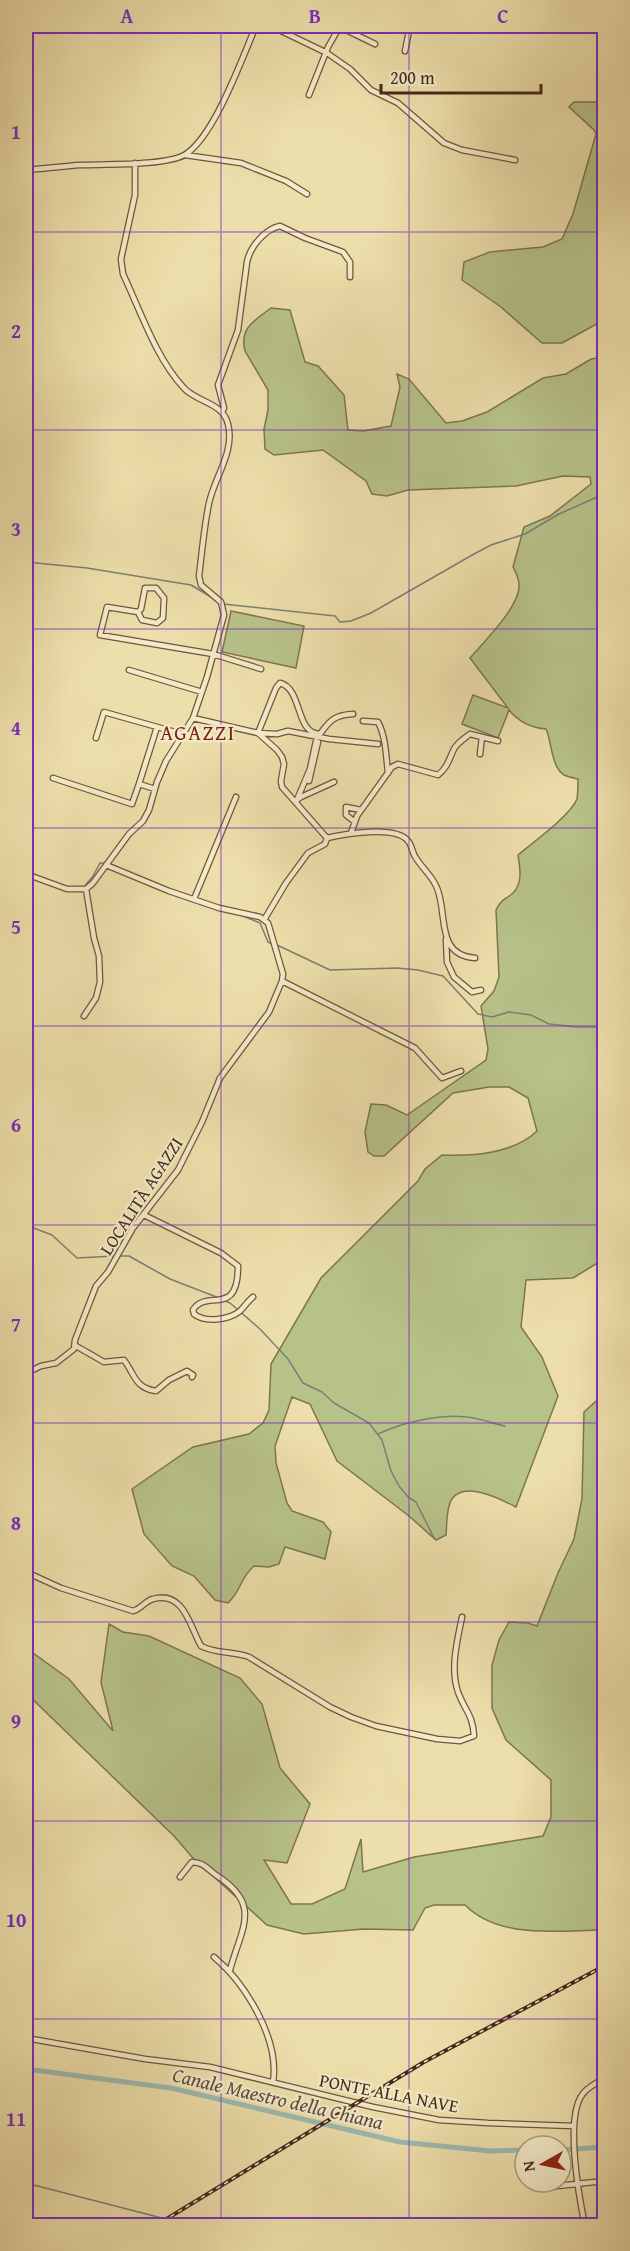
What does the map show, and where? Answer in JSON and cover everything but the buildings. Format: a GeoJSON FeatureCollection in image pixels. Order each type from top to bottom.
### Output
{"type":"FeatureCollection","features":[{"type":"Feature","properties":{"kind":"street"},"geometry":{"type":"LineString","coordinates":[[184,155],[199,140],[222,104],[256,26]]}},
{"type":"Feature","properties":{"kind":"street"},"geometry":{"type":"LineString","coordinates":[[271,26],[327,53],[350,69],[371,90],[398,103],[444,143],[462,150],[515,160]]}},
{"type":"Feature","properties":{"kind":"street"},"geometry":{"type":"LineString","coordinates":[[309,94],[339,26],[375,44]]}},
{"type":"Feature","properties":{"kind":"street"},"geometry":{"type":"LineString","coordinates":[[405,51],[410,26]]}},
{"type":"Feature","properties":{"kind":"street"},"geometry":{"type":"LineString","coordinates":[[26,170],[135,163],[184,155],[241,163],[286,181],[307,194]]}},
{"type":"Feature","properties":{"kind":"street"},"geometry":{"type":"LineString","coordinates":[[84,1017],[96,998],[100,982],[99,956],[86,889],[129,834],[143,821],[149,810],[166,761],[193,718],[224,615],[221,602],[201,585],[199,576],[210,502],[228,455],[227,420],[222,412],[182,387],[162,357],[123,273],[120,259],[135,195],[135,163]]}},
{"type":"Feature","properties":{"kind":"street"},"geometry":{"type":"LineString","coordinates":[[222,412],[224,408],[218,385],[238,330],[247,262],[254,246],[270,230],[280,226],[343,252],[350,262],[350,277]]}},
{"type":"Feature","properties":{"kind":"street"},"geometry":{"type":"LineString","coordinates":[[145,588],[156,588],[164,598],[163,618],[158,623],[142,620],[138,612],[141,609],[145,588]]}},
{"type":"Feature","properties":{"kind":"street"},"geometry":{"type":"LineString","coordinates":[[138,612],[107,607],[100,635],[213,654],[261,669]]}},
{"type":"Feature","properties":{"kind":"street"},"geometry":{"type":"LineString","coordinates":[[129,670],[202,692]]}},
{"type":"Feature","properties":{"kind":"street"},"geometry":{"type":"LineString","coordinates":[[258,733],[280,683],[290,689],[307,729],[313,734],[320,734],[331,719],[339,715],[353,714]]}},
{"type":"Feature","properties":{"kind":"street"},"geometry":{"type":"LineString","coordinates":[[96,738],[104,712],[182,734]]}},
{"type":"Feature","properties":{"kind":"street"},"geometry":{"type":"LineString","coordinates":[[193,718],[258,733],[277,734],[288,731],[317,739],[378,744]]}},
{"type":"Feature","properties":{"kind":"street"},"geometry":{"type":"LineString","coordinates":[[363,721],[378,722],[381,727],[388,773]]}},
{"type":"Feature","properties":{"kind":"street"},"geometry":{"type":"LineString","coordinates":[[53,778],[132,804],[157,727]]}},
{"type":"Feature","properties":{"kind":"street"},"geometry":{"type":"LineString","coordinates":[[258,733],[282,757],[284,764],[282,787],[327,838]]}},
{"type":"Feature","properties":{"kind":"street"},"geometry":{"type":"LineString","coordinates":[[351,833],[362,810],[388,773],[398,764],[438,775],[445,770],[455,746],[470,734],[498,741]]}},
{"type":"Feature","properties":{"kind":"street"},"geometry":{"type":"LineString","coordinates":[[480,754],[482,737]]}},
{"type":"Feature","properties":{"kind":"street"},"geometry":{"type":"LineString","coordinates":[[309,782],[316,759],[317,739]]}},
{"type":"Feature","properties":{"kind":"street"},"geometry":{"type":"LineString","coordinates":[[296,802],[310,769],[317,739]]}},
{"type":"Feature","properties":{"kind":"street"},"geometry":{"type":"LineString","coordinates":[[296,802],[301,797],[334,782]]}},
{"type":"Feature","properties":{"kind":"street"},"geometry":{"type":"LineString","coordinates":[[139,784],[155,789]]}},
{"type":"Feature","properties":{"kind":"street"},"geometry":{"type":"LineString","coordinates":[[194,899],[236,797]]}},
{"type":"Feature","properties":{"kind":"street"},"geometry":{"type":"LineString","coordinates":[[355,822],[346,815],[346,807],[362,810]]}},
{"type":"Feature","properties":{"kind":"street"},"geometry":{"type":"LineString","coordinates":[[327,838],[351,833],[388,833],[400,835],[408,840],[415,857],[436,885],[443,912],[447,962],[454,977],[472,992],[481,990]]}},
{"type":"Feature","properties":{"kind":"street"},"geometry":{"type":"LineString","coordinates":[[264,920],[286,883],[308,853],[325,844],[327,838]]}},
{"type":"Feature","properties":{"kind":"street"},"geometry":{"type":"LineString","coordinates":[[106,865],[219,908],[260,917],[268,923],[283,974],[282,981],[416,1048],[442,1078],[461,1071]]}},
{"type":"Feature","properties":{"kind":"street"},"geometry":{"type":"LineString","coordinates":[[26,874],[67,889],[86,889]]}},
{"type":"Feature","properties":{"kind":"street"},"geometry":{"type":"LineString","coordinates":[[446,939],[453,948],[466,957],[475,958]]}},
{"type":"Feature","properties":{"kind":"street","name":"LOCALITÀ AGAZZI"},"geometry":{"type":"LineString","coordinates":[[75,1346],[75,1340],[96,1286],[108,1272],[126,1240],[178,1170],[202,1122],[220,1078],[269,1012],[282,981]]}},
{"type":"Feature","properties":{"kind":"street"},"geometry":{"type":"LineString","coordinates":[[144,1215],[220,1253],[238,1266],[236,1285],[231,1294],[225,1300],[196,1305],[193,1310],[198,1318],[218,1318],[238,1313],[253,1297]]}},
{"type":"Feature","properties":{"kind":"street"},"geometry":{"type":"LineString","coordinates":[[26,1373],[41,1366],[56,1363],[75,1346],[104,1362],[124,1360],[137,1382],[145,1389],[156,1391],[169,1380],[187,1371],[193,1375],[192,1377]]}},
{"type":"Feature","properties":{"kind":"street"},"geometry":{"type":"LineString","coordinates":[[26,1572],[61,1588],[134,1611],[150,1600],[170,1599],[180,1605],[186,1613],[201,1646],[213,1651],[249,1657],[330,1707],[351,1717],[376,1726],[460,1741],[474,1736],[473,1720],[458,1692],[453,1659],[462,1617]]}},
{"type":"Feature","properties":{"kind":"street"},"geometry":{"type":"LineString","coordinates":[[180,1877],[192,1862],[201,1862],[228,1881],[243,1900],[245,1927],[231,1970]]}},
{"type":"Feature","properties":{"kind":"street"},"geometry":{"type":"LineString","coordinates":[[214,1957],[231,1970],[262,2023],[274,2065],[273,2082]]}},
{"type":"Feature","properties":{"kind":"street","name":"PONTE ALLA NAVE"},"geometry":{"type":"LineString","coordinates":[[26,2038],[145,2059],[210,2067],[373,2107],[439,2120],[574,2128]]}},
{"type":"Feature","properties":{"kind":"street"},"geometry":{"type":"LineString","coordinates":[[585,2226],[577,2188],[579,2184],[574,2128],[575,2110],[583,2093],[604,2078]]}},
{"type":"Feature","properties":{"kind":"street"},"geometry":{"type":"LineString","coordinates":[[573,2185],[604,2181]]}},
{"type":"Feature","properties":{"kind":"green space"},"geometry":{"type":"Polygon","coordinates":[[[604,84],[604,320],[562,343],[542,343],[501,307],[462,280],[464,262],[490,252],[543,247],[562,239],[573,214],[596,134],[569,107],[574,102],[601,102],[604,84]]]}},
{"type":"Feature","properties":{"kind":"green space"},"geometry":{"type":"Polygon","coordinates":[[[271,308],[290,310],[305,362],[318,366],[344,395],[348,430],[363,431],[391,426],[400,387],[397,374],[409,379],[446,423],[462,421],[487,412],[543,378],[566,374],[591,359],[604,357],[604,1259],[573,1278],[526,1280],[521,1327],[542,1357],[558,1396],[516,1507],[484,1493],[466,1491],[458,1494],[452,1499],[449,1507],[446,1535],[436,1540],[409,1516],[337,1461],[310,1404],[292,1397],[275,1446],[276,1463],[287,1503],[292,1511],[323,1522],[331,1532],[325,1559],[285,1547],[279,1564],[269,1567],[254,1566],[228,1603],[215,1600],[194,1576],[172,1566],[144,1534],[132,1489],[193,1447],[249,1434],[263,1423],[269,1410],[271,1364],[321,1278],[418,1181],[425,1169],[442,1155],[479,1154],[505,1149],[527,1139],[537,1131],[528,1098],[509,1087],[489,1087],[453,1093],[384,1156],[374,1156],[368,1152],[365,1132],[371,1104],[386,1105],[407,1115],[486,1060],[488,1049],[481,1006],[494,991],[499,977],[496,910],[518,885],[520,875],[518,855],[559,821],[573,806],[577,799],[578,779],[566,776],[560,771],[554,760],[546,729],[526,724],[509,710],[498,738],[462,724],[473,695],[508,708],[470,658],[514,603],[519,585],[513,567],[524,527],[550,516],[591,484],[590,477],[563,476],[516,486],[408,490],[387,496],[372,494],[366,481],[323,450],[274,455],[265,449],[264,429],[268,410],[268,390],[245,351],[244,343],[246,330],[271,308]]]}},
{"type":"Feature","properties":{"kind":"green space"},"geometry":{"type":"Polygon","coordinates":[[[231,611],[304,626],[296,668],[222,652],[231,611]]]}},
{"type":"Feature","properties":{"kind":"green space"},"geometry":{"type":"Polygon","coordinates":[[[604,1394],[604,1930],[531,1931],[512,1928],[495,1924],[479,1916],[465,1905],[434,1905],[425,1908],[413,1930],[364,1929],[304,1934],[267,1925],[192,1857],[174,1836],[26,1693],[26,1648],[69,1679],[113,1731],[101,1682],[109,1624],[123,1632],[149,1636],[240,1678],[262,1704],[280,1768],[310,1804],[287,1863],[264,1860],[291,1904],[312,1904],[345,1889],[361,1839],[363,1872],[414,1857],[543,1836],[551,1817],[551,1780],[506,1740],[492,1708],[492,1665],[499,1640],[509,1622],[537,1626],[574,1539],[582,1499],[584,1412],[604,1394]]]}},
{"type":"Feature","properties":{"kind":"waterway"},"geometry":{"type":"LineString","coordinates":[[223,604],[335,616],[340,622],[351,621],[371,613],[491,545],[525,534],[559,514],[604,494]]}},
{"type":"Feature","properties":{"kind":"waterway"},"geometry":{"type":"LineString","coordinates":[[26,562],[87,568],[191,585],[216,600]]}},
{"type":"Feature","properties":{"kind":"waterway"},"geometry":{"type":"LineString","coordinates":[[84,887],[100,863],[105,863]]}},
{"type":"Feature","properties":{"kind":"waterway"},"geometry":{"type":"LineString","coordinates":[[110,864],[177,892]]}},
{"type":"Feature","properties":{"kind":"waterway"},"geometry":{"type":"LineString","coordinates":[[241,915],[260,923],[268,942],[272,944]]}},
{"type":"Feature","properties":{"kind":"waterway"},"geometry":{"type":"LineString","coordinates":[[277,945],[330,970],[397,968],[443,976],[478,1014],[492,1017],[509,1012],[531,1015],[549,1024],[578,1027],[604,1025]]}},
{"type":"Feature","properties":{"kind":"waterway"},"geometry":{"type":"LineString","coordinates":[[26,1225],[52,1235],[77,1258],[115,1256]]}},
{"type":"Feature","properties":{"kind":"waterway"},"geometry":{"type":"LineString","coordinates":[[119,1256],[129,1256],[170,1279],[219,1298]]}},
{"type":"Feature","properties":{"kind":"waterway"},"geometry":{"type":"LineString","coordinates":[[223,1300],[230,1303],[260,1329],[288,1359],[303,1383],[322,1392],[334,1403],[369,1423],[382,1440],[391,1471],[399,1486],[408,1497],[416,1502],[434,1538]]}},
{"type":"Feature","properties":{"kind":"waterway"},"geometry":{"type":"LineString","coordinates":[[378,1434],[412,1422],[451,1416],[474,1418],[505,1426]]}},
{"type":"Feature","properties":{"kind":"waterway","name":"Canale Maestro della Chiana"},"geometry":{"type":"LineString","coordinates":[[26,2069],[171,2088],[400,2142],[490,2151],[513,2150]]}},
{"type":"Feature","properties":{"kind":"waterway","name":"Canale Maestro della Chiana"},"geometry":{"type":"LineString","coordinates":[[573,2149],[604,2147]]}},
{"type":"Feature","properties":{"kind":"waterway"},"geometry":{"type":"LineString","coordinates":[[26,2183],[193,2226]]}},
{"type":"Feature","properties":{"kind":"railway"},"geometry":{"type":"LineString","coordinates":[[155,2226],[424,2062],[604,1966]]}},
{"type":"Feature","properties":{"kind":"district","name":"AGAZZI"},"geometry":{"type":"Point","coordinates":[198,732]}}]}
